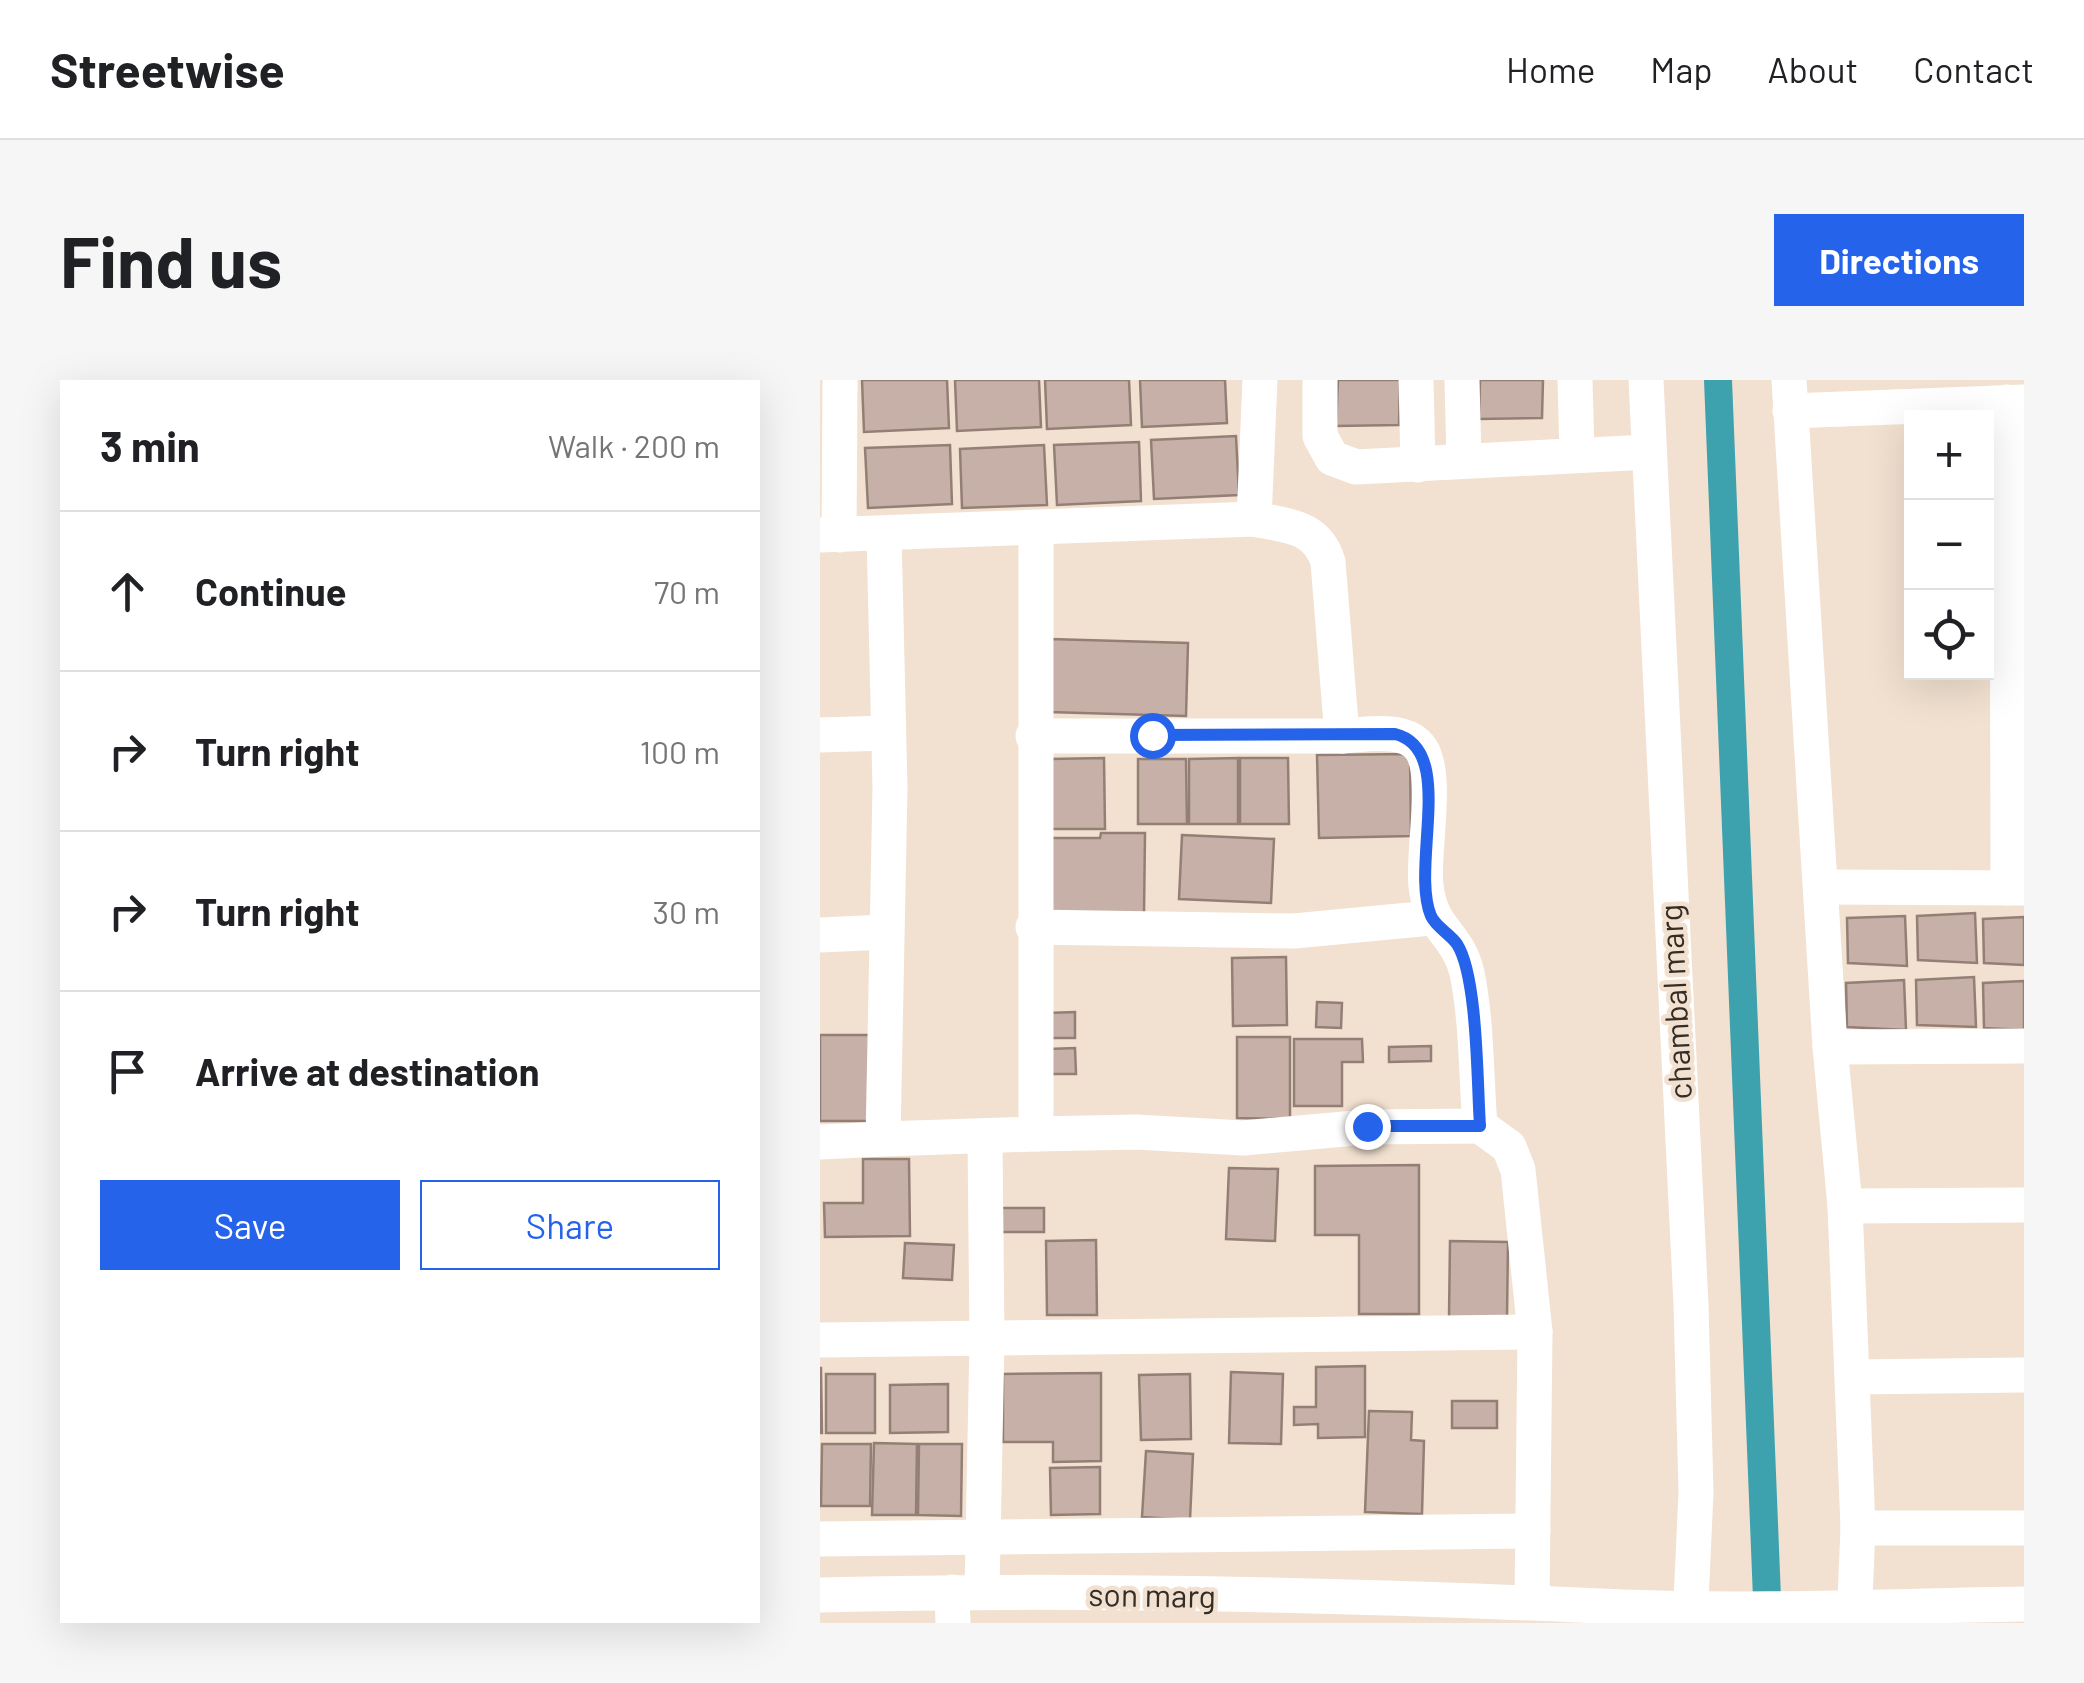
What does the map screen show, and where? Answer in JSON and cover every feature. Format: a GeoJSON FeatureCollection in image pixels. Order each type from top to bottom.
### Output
{"type":"FeatureCollection","features":[{"type":"Feature","properties":{"kind":"street"},"geometry":{"type":"LineString","coordinates":[[840,380],[830,535],[1254,519],[1306,530],[1323,544],[1328,562],[1342,736]]}},
{"type":"Feature","properties":{"kind":"street"},"geometry":{"type":"LineString","coordinates":[[1254,519],[1260,380]]}},
{"type":"Feature","properties":{"kind":"street"},"geometry":{"type":"LineString","coordinates":[[1320,380],[1320,436],[1332,458],[1356,467],[1648,452]]}},
{"type":"Feature","properties":{"kind":"street"},"geometry":{"type":"LineString","coordinates":[[1416,380],[1418,465]]}},
{"type":"Feature","properties":{"kind":"street"},"geometry":{"type":"LineString","coordinates":[[1462,380],[1464,461]]}},
{"type":"Feature","properties":{"kind":"street"},"geometry":{"type":"LineString","coordinates":[[1575,380],[1578,455]]}},
{"type":"Feature","properties":{"kind":"street","name":"chambal marg"},"geometry":{"type":"LineString","coordinates":[[1646,380],[1702,1612]]}},
{"type":"Feature","properties":{"kind":"street"},"geometry":{"type":"LineString","coordinates":[[1824,887],[2016,888],[2016,402],[1790,396],[1824,887],[1830,1048],[1845,1206],[1858,1528],[1848,1612]]}},
{"type":"Feature","properties":{"kind":"street"},"geometry":{"type":"LineString","coordinates":[[1036,528],[1036,1134]]}},
{"type":"Feature","properties":{"kind":"street"},"geometry":{"type":"LineString","coordinates":[[884,534],[884,1139]]}},
{"type":"Feature","properties":{"kind":"street"},"geometry":{"type":"LineString","coordinates":[[820,735],[887,733]]}},
{"type":"Feature","properties":{"kind":"street"},"geometry":{"type":"LineString","coordinates":[[1033,736],[1395,734],[1411,738],[1422,750],[1427,769],[1425,883],[1431,918],[1457,944],[1466,972],[1480,1126]]}},
{"type":"Feature","properties":{"kind":"street"},"geometry":{"type":"LineString","coordinates":[[1033,927],[1294,931],[1431,918]]}},
{"type":"Feature","properties":{"kind":"street"},"geometry":{"type":"LineString","coordinates":[[820,935],[885,932]]}},
{"type":"Feature","properties":{"kind":"street"},"geometry":{"type":"LineString","coordinates":[[1830,1048],[2024,1046]]}},
{"type":"Feature","properties":{"kind":"street"},"geometry":{"type":"LineString","coordinates":[[820,1142],[1136,1132],[1243,1138],[1367,1126],[1480,1126],[1509,1146],[1518,1170],[1535,1332],[1532,1600]]}},
{"type":"Feature","properties":{"kind":"street"},"geometry":{"type":"LineString","coordinates":[[962,1602],[984,1538],[985,1136]]}},
{"type":"Feature","properties":{"kind":"street"},"geometry":{"type":"LineString","coordinates":[[1845,1206],[2024,1205]]}},
{"type":"Feature","properties":{"kind":"street"},"geometry":{"type":"LineString","coordinates":[[820,1340],[1535,1332]]}},
{"type":"Feature","properties":{"kind":"street"},"geometry":{"type":"LineString","coordinates":[[1853,1378],[2024,1375]]}},
{"type":"Feature","properties":{"kind":"street"},"geometry":{"type":"LineString","coordinates":[[1858,1528],[2024,1528]]}},
{"type":"Feature","properties":{"kind":"street"},"geometry":{"type":"LineString","coordinates":[[820,1538],[1533,1530]]}},
{"type":"Feature","properties":{"kind":"street","name":"son marg"},"geometry":{"type":"LineString","coordinates":[[820,1596],[962,1602],[1532,1600],[1702,1612],[1848,1612],[2024,1604]]}},
{"type":"Feature","properties":{"kind":"building"},"geometry":{"type":"Polygon","coordinates":[[[862,380],[947,380],[949,428],[864,432],[862,380]]]}},
{"type":"Feature","properties":{"kind":"building"},"geometry":{"type":"Polygon","coordinates":[[[955,380],[1039,380],[1041,427],[957,431],[955,380]]]}},
{"type":"Feature","properties":{"kind":"building"},"geometry":{"type":"Polygon","coordinates":[[[1045,380],[1129,380],[1131,425],[1047,429],[1045,380]]]}},
{"type":"Feature","properties":{"kind":"building"},"geometry":{"type":"Polygon","coordinates":[[[1140,380],[1225,380],[1227,423],[1142,427],[1140,380]]]}},
{"type":"Feature","properties":{"kind":"building"},"geometry":{"type":"Polygon","coordinates":[[[1338,380],[1400,380],[1399,425],[1336,426],[1338,380]]]}},
{"type":"Feature","properties":{"kind":"building"},"geometry":{"type":"Polygon","coordinates":[[[1480,380],[1543,380],[1542,418],[1479,419],[1480,380]]]}},
{"type":"Feature","properties":{"kind":"building"},"geometry":{"type":"Polygon","coordinates":[[[1236,436],[1239,495],[1154,499],[1151,440],[1236,436]]]}},
{"type":"Feature","properties":{"kind":"building"},"geometry":{"type":"Polygon","coordinates":[[[1139,442],[1141,501],[1057,505],[1054,445],[1139,442]]]}},
{"type":"Feature","properties":{"kind":"building"},"geometry":{"type":"Polygon","coordinates":[[[950,445],[952,504],[868,508],[865,448],[950,445]]]}},
{"type":"Feature","properties":{"kind":"building"},"geometry":{"type":"Polygon","coordinates":[[[1044,445],[1047,505],[962,508],[960,449],[1044,445]]]}},
{"type":"Feature","properties":{"kind":"building"},"geometry":{"type":"Polygon","coordinates":[[[1050,639],[1188,643],[1186,716],[1048,712],[1050,639]]]}},
{"type":"Feature","properties":{"kind":"building"},"geometry":{"type":"Polygon","coordinates":[[[1410,754],[1411,836],[1319,838],[1317,755],[1410,754]]]}},
{"type":"Feature","properties":{"kind":"building"},"geometry":{"type":"Polygon","coordinates":[[[1104,758],[1105,829],[1050,829],[1050,759],[1104,758]]]}},
{"type":"Feature","properties":{"kind":"building"},"geometry":{"type":"Polygon","coordinates":[[[1238,758],[1238,824],[1189,824],[1189,759],[1238,758]]]}},
{"type":"Feature","properties":{"kind":"building"},"geometry":{"type":"Polygon","coordinates":[[[1240,758],[1288,758],[1289,824],[1240,824],[1240,758]]]}},
{"type":"Feature","properties":{"kind":"building"},"geometry":{"type":"Polygon","coordinates":[[[1138,759],[1186,759],[1187,824],[1138,824],[1138,759]]]}},
{"type":"Feature","properties":{"kind":"building"},"geometry":{"type":"Polygon","coordinates":[[[1101,833],[1145,833],[1144,914],[1049,913],[1050,838],[1100,838],[1101,833]]]}},
{"type":"Feature","properties":{"kind":"building"},"geometry":{"type":"Polygon","coordinates":[[[1182,835],[1274,839],[1271,903],[1179,899],[1182,835]]]}},
{"type":"Feature","properties":{"kind":"building"},"geometry":{"type":"Polygon","coordinates":[[[1975,913],[1977,963],[1918,960],[1917,916],[1975,913]]]}},
{"type":"Feature","properties":{"kind":"building"},"geometry":{"type":"Polygon","coordinates":[[[1905,916],[1907,966],[1848,963],[1847,918],[1905,916]]]}},
{"type":"Feature","properties":{"kind":"building"},"geometry":{"type":"Polygon","coordinates":[[[2024,917],[2024,965],[1984,963],[1983,919],[2024,917]]]}},
{"type":"Feature","properties":{"kind":"building"},"geometry":{"type":"Polygon","coordinates":[[[1286,957],[1287,1025],[1233,1026],[1232,958],[1286,957]]]}},
{"type":"Feature","properties":{"kind":"building"},"geometry":{"type":"Polygon","coordinates":[[[1974,977],[1976,1027],[1917,1025],[1916,980],[1974,977]]]}},
{"type":"Feature","properties":{"kind":"building"},"geometry":{"type":"Polygon","coordinates":[[[1904,980],[1906,1030],[1847,1027],[1846,983],[1904,980]]]}},
{"type":"Feature","properties":{"kind":"building"},"geometry":{"type":"Polygon","coordinates":[[[2024,981],[2024,1030],[1984,1028],[1983,983],[2024,981]]]}},
{"type":"Feature","properties":{"kind":"building"},"geometry":{"type":"Polygon","coordinates":[[[1317,1002],[1342,1003],[1341,1028],[1316,1027],[1317,1002]]]}},
{"type":"Feature","properties":{"kind":"building"},"geometry":{"type":"Polygon","coordinates":[[[1075,1012],[1075,1038],[1048,1038],[1047,1013],[1075,1012]]]}},
{"type":"Feature","properties":{"kind":"building"},"geometry":{"type":"Polygon","coordinates":[[[820,1035],[876,1035],[876,1121],[820,1121],[820,1035]]]}},
{"type":"Feature","properties":{"kind":"building"},"geometry":{"type":"Polygon","coordinates":[[[1237,1037],[1290,1037],[1290,1119],[1237,1118],[1237,1037]]]}},
{"type":"Feature","properties":{"kind":"building"},"geometry":{"type":"Polygon","coordinates":[[[1294,1039],[1362,1039],[1363,1062],[1342,1062],[1342,1106],[1294,1106],[1294,1039]]]}},
{"type":"Feature","properties":{"kind":"building"},"geometry":{"type":"Polygon","coordinates":[[[1431,1046],[1431,1061],[1389,1062],[1389,1047],[1431,1046]]]}},
{"type":"Feature","properties":{"kind":"building"},"geometry":{"type":"Polygon","coordinates":[[[1075,1048],[1076,1074],[1049,1074],[1048,1049],[1075,1048]]]}},
{"type":"Feature","properties":{"kind":"building"},"geometry":{"type":"Polygon","coordinates":[[[863,1159],[909,1159],[910,1236],[825,1237],[824,1203],[863,1203],[863,1159]]]}},
{"type":"Feature","properties":{"kind":"building"},"geometry":{"type":"Polygon","coordinates":[[[1419,1165],[1419,1314],[1359,1314],[1359,1235],[1315,1235],[1315,1166],[1419,1165]]]}},
{"type":"Feature","properties":{"kind":"building"},"geometry":{"type":"Polygon","coordinates":[[[1229,1168],[1278,1169],[1275,1241],[1226,1239],[1229,1168]]]}},
{"type":"Feature","properties":{"kind":"building"},"geometry":{"type":"Polygon","coordinates":[[[999,1208],[1044,1208],[1044,1232],[1000,1232],[999,1208]]]}},
{"type":"Feature","properties":{"kind":"building"},"geometry":{"type":"Polygon","coordinates":[[[1096,1240],[1097,1315],[1047,1315],[1046,1241],[1096,1240]]]}},
{"type":"Feature","properties":{"kind":"building"},"geometry":{"type":"Polygon","coordinates":[[[1450,1241],[1508,1242],[1507,1318],[1449,1317],[1450,1241]]]}},
{"type":"Feature","properties":{"kind":"building"},"geometry":{"type":"Polygon","coordinates":[[[905,1243],[954,1245],[952,1280],[903,1278],[905,1243]]]}},
{"type":"Feature","properties":{"kind":"building"},"geometry":{"type":"Polygon","coordinates":[[[1365,1366],[1365,1437],[1318,1438],[1318,1424],[1294,1425],[1294,1407],[1316,1407],[1316,1367],[1365,1366]]]}},
{"type":"Feature","properties":{"kind":"building"},"geometry":{"type":"Polygon","coordinates":[[[821,1368],[822,1433],[820,1433],[821,1368]]]}},
{"type":"Feature","properties":{"kind":"building"},"geometry":{"type":"Polygon","coordinates":[[[1231,1372],[1283,1374],[1281,1444],[1229,1443],[1231,1372]]]}},
{"type":"Feature","properties":{"kind":"building"},"geometry":{"type":"Polygon","coordinates":[[[1101,1373],[1101,1461],[1053,1462],[1053,1442],[1003,1442],[1003,1374],[1101,1373]]]}},
{"type":"Feature","properties":{"kind":"building"},"geometry":{"type":"Polygon","coordinates":[[[826,1374],[875,1374],[875,1433],[826,1433],[826,1374]]]}},
{"type":"Feature","properties":{"kind":"building"},"geometry":{"type":"Polygon","coordinates":[[[1190,1374],[1191,1439],[1141,1440],[1139,1375],[1190,1374]]]}},
{"type":"Feature","properties":{"kind":"building"},"geometry":{"type":"Polygon","coordinates":[[[948,1384],[948,1432],[890,1433],[890,1385],[948,1384]]]}},
{"type":"Feature","properties":{"kind":"building"},"geometry":{"type":"Polygon","coordinates":[[[1452,1401],[1497,1401],[1497,1428],[1452,1428],[1452,1401]]]}},
{"type":"Feature","properties":{"kind":"building"},"geometry":{"type":"Polygon","coordinates":[[[1369,1411],[1412,1412],[1411,1440],[1424,1441],[1422,1514],[1365,1512],[1369,1411]]]}},
{"type":"Feature","properties":{"kind":"building"},"geometry":{"type":"Polygon","coordinates":[[[874,1443],[917,1444],[916,1515],[872,1515],[874,1443]]]}},
{"type":"Feature","properties":{"kind":"building"},"geometry":{"type":"Polygon","coordinates":[[[822,1444],[871,1444],[870,1506],[821,1506],[822,1444]]]}},
{"type":"Feature","properties":{"kind":"building"},"geometry":{"type":"Polygon","coordinates":[[[919,1444],[962,1444],[961,1516],[918,1515],[919,1444]]]}},
{"type":"Feature","properties":{"kind":"building"},"geometry":{"type":"Polygon","coordinates":[[[1146,1451],[1193,1454],[1190,1520],[1142,1517],[1146,1451]]]}},
{"type":"Feature","properties":{"kind":"building"},"geometry":{"type":"Polygon","coordinates":[[[1100,1467],[1100,1514],[1051,1515],[1050,1468],[1100,1467]]]}},
{"type":"Feature","properties":{"kind":"waterway"},"geometry":{"type":"LineString","coordinates":[[1718,380],[1768,1623]]}},
{"type":"Feature","properties":{"kind":"route"},"geometry":{"type":"LineString","coordinates":[[1152,735],[1395,734],[1411,738],[1422,750],[1427,769],[1425,883],[1431,918],[1457,944],[1466,972],[1480,1126],[1367,1126]]}}]}
